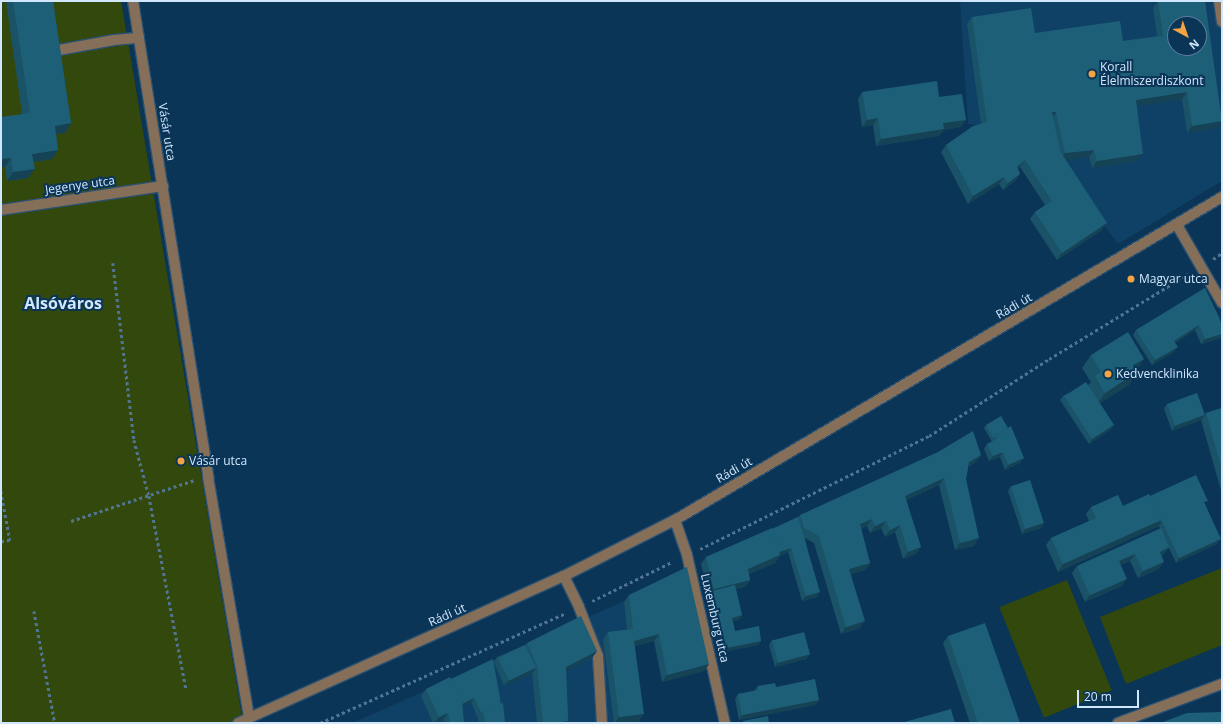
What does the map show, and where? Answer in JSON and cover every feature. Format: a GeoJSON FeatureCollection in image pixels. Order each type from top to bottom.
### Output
{"type":"FeatureCollection","features":[{"type":"Feature","properties":{"kind":"street","name":"Vásár utca"},"geometry":{"type":"LineString","coordinates":[[133,1],[208,477],[250,718]]}},
{"type":"Feature","properties":{"kind":"street"},"geometry":{"type":"LineString","coordinates":[[1219,1],[1222,22]]}},
{"type":"Feature","properties":{"kind":"street"},"geometry":{"type":"LineString","coordinates":[[59,50],[114,40],[139,38]]}},
{"type":"Feature","properties":{"kind":"street","name":"Jegenye utca"},"geometry":{"type":"LineString","coordinates":[[1,210],[163,186]]}},
{"type":"Feature","properties":{"kind":"street","name":"Rádi út"},"geometry":{"type":"LineString","coordinates":[[238,723],[564,576],[675,520],[1177,225],[1222,197]]}},
{"type":"Feature","properties":{"kind":"street"},"geometry":{"type":"LineString","coordinates":[[1177,225],[1222,303]]}},
{"type":"Feature","properties":{"kind":"street","name":"Luxemburg utca"},"geometry":{"type":"LineString","coordinates":[[675,520],[688,555],[725,723]]}},
{"type":"Feature","properties":{"kind":"street"},"geometry":{"type":"LineString","coordinates":[[564,576],[579,607],[598,656],[602,723]]}},
{"type":"Feature","properties":{"kind":"street"},"geometry":{"type":"LineString","coordinates":[[1118,723],[1222,684]]}},
{"type":"Feature","properties":{"kind":"path"},"geometry":{"type":"LineString","coordinates":[[320,723],[579,607],[929,436],[1049,359],[1222,253]]}},
{"type":"Feature","properties":{"kind":"path"},"geometry":{"type":"LineString","coordinates":[[113,263],[134,440],[149,496],[186,688]]}},
{"type":"Feature","properties":{"kind":"path"},"geometry":{"type":"LineString","coordinates":[[71,521],[149,496],[182,483]]}},
{"type":"Feature","properties":{"kind":"path"},"geometry":{"type":"LineString","coordinates":[[1,491],[10,540],[1,542]]}},
{"type":"Feature","properties":{"kind":"path"},"geometry":{"type":"LineString","coordinates":[[34,611],[55,723]]}},
{"type":"Feature","properties":{"kind":"shaded area"},"geometry":{"type":"Polygon","coordinates":[[[960,1],[1222,1],[1222,181],[1118,244],[1036,133],[968,124],[960,1]]]}},
{"type":"Feature","properties":{"kind":"shaded area"},"geometry":{"type":"Polygon","coordinates":[[[624,601],[640,723],[352,723],[398,703],[624,601]]]}},
{"type":"Feature","properties":{"kind":"green space"},"geometry":{"type":"Polygon","coordinates":[[[1,1],[121,1],[243,723],[1,723],[1,1]]]}},
{"type":"Feature","properties":{"kind":"green space"},"geometry":{"type":"Polygon","coordinates":[[[1222,568],[1222,645],[1126,684],[1100,617],[1222,568]]]}},
{"type":"Feature","properties":{"kind":"green space"},"geometry":{"type":"Polygon","coordinates":[[[1067,580],[1112,690],[1044,718],[999,607],[1067,580]]]}},
{"type":"Feature","properties":{"kind":"building"},"geometry":{"type":"Polygon","coordinates":[[[13,1],[53,1],[71,123],[55,126],[58,150],[32,154],[35,169],[13,172],[11,158],[1,159],[1,117],[30,113],[13,1]]]}},
{"type":"Feature","properties":{"kind":"building"},"geometry":{"type":"Polygon","coordinates":[[[1158,1],[1205,1],[1222,121],[1192,126],[1187,92],[1136,100],[1143,154],[1097,161],[1094,150],[1065,153],[1056,112],[1052,112],[1060,151],[1107,223],[1062,253],[1035,212],[1052,201],[1025,160],[1017,167],[1020,174],[1008,183],[1004,177],[973,196],[946,145],[973,126],[987,122],[972,17],[1031,8],[1035,33],[1120,21],[1123,41],[1163,36],[1158,1]]]}},
{"type":"Feature","properties":{"kind":"building"},"geometry":{"type":"Polygon","coordinates":[[[937,81],[939,97],[962,94],[966,120],[943,123],[944,129],[881,139],[878,118],[867,120],[862,92],[937,81]]]}},
{"type":"Feature","properties":{"kind":"building"},"geometry":{"type":"Polygon","coordinates":[[[1205,288],[1219,317],[1222,326],[1222,334],[1205,339],[1199,325],[1174,341],[1178,347],[1155,360],[1136,330],[1205,288]]]}},
{"type":"Feature","properties":{"kind":"building","name":"Kedvencklinika"},"geometry":{"type":"Polygon","coordinates":[[[1128,332],[1144,359],[1133,365],[1137,372],[1105,393],[1095,376],[1101,372],[1091,355],[1128,332]]]}},
{"type":"Feature","properties":{"kind":"building"},"geometry":{"type":"Polygon","coordinates":[[[1086,382],[1114,425],[1092,439],[1064,396],[1086,382]]]}},
{"type":"Feature","properties":{"kind":"building"},"geometry":{"type":"Polygon","coordinates":[[[1197,393],[1205,415],[1175,426],[1167,404],[1197,393]]]}},
{"type":"Feature","properties":{"kind":"building"},"geometry":{"type":"Polygon","coordinates":[[[1222,408],[1222,469],[1206,413],[1222,408]]]}},
{"type":"Feature","properties":{"kind":"building"},"geometry":{"type":"Polygon","coordinates":[[[1001,416],[1008,428],[993,438],[986,425],[1001,416]]]}},
{"type":"Feature","properties":{"kind":"building"},"geometry":{"type":"Polygon","coordinates":[[[1011,426],[1024,458],[1008,465],[1003,452],[993,456],[987,444],[997,439],[995,436],[1011,426]]]}},
{"type":"Feature","properties":{"kind":"building"},"geometry":{"type":"Polygon","coordinates":[[[973,431],[981,455],[969,462],[966,479],[979,538],[960,543],[944,478],[905,496],[921,547],[908,552],[900,525],[890,530],[886,521],[875,526],[872,519],[860,524],[870,563],[849,569],[865,621],[846,627],[819,536],[804,528],[800,515],[938,452],[973,431]]]}},
{"type":"Feature","properties":{"kind":"building"},"geometry":{"type":"Polygon","coordinates":[[[1196,475],[1208,501],[1204,502],[1221,539],[1179,558],[1162,521],[1159,522],[1161,520],[1150,496],[1196,475]]]}},
{"type":"Feature","properties":{"kind":"building"},"geometry":{"type":"Polygon","coordinates":[[[1030,480],[1044,523],[1025,529],[1011,486],[1030,480]]]}},
{"type":"Feature","properties":{"kind":"building"},"geometry":{"type":"Polygon","coordinates":[[[1149,494],[1161,520],[1063,564],[1051,538],[1096,518],[1091,507],[1118,495],[1123,506],[1149,494]]]}},
{"type":"Feature","properties":{"kind":"building"},"geometry":{"type":"Polygon","coordinates":[[[798,517],[820,592],[806,596],[791,548],[779,552],[772,529],[798,517]]]}},
{"type":"Feature","properties":{"kind":"building"},"geometry":{"type":"Polygon","coordinates":[[[772,528],[780,555],[748,569],[750,580],[714,589],[706,557],[772,528]]]}},
{"type":"Feature","properties":{"kind":"building"},"geometry":{"type":"Polygon","coordinates":[[[1161,528],[1169,547],[1160,552],[1164,562],[1143,571],[1135,554],[1119,561],[1127,579],[1090,595],[1077,566],[1161,528]]]}},
{"type":"Feature","properties":{"kind":"building"},"geometry":{"type":"Polygon","coordinates":[[[687,567],[709,664],[667,675],[659,634],[634,641],[644,714],[619,717],[608,632],[633,629],[629,595],[687,567]]]}},
{"type":"Feature","properties":{"kind":"building"},"geometry":{"type":"Polygon","coordinates":[[[735,585],[742,615],[732,618],[735,631],[759,626],[761,641],[726,648],[712,591],[735,585]]]}},
{"type":"Feature","properties":{"kind":"building"},"geometry":{"type":"Polygon","coordinates":[[[581,616],[597,651],[566,667],[568,721],[543,723],[537,666],[527,643],[581,616]]]}},
{"type":"Feature","properties":{"kind":"building"},"geometry":{"type":"Polygon","coordinates":[[[985,623],[1020,723],[978,723],[948,636],[985,623]]]}},
{"type":"Feature","properties":{"kind":"building"},"geometry":{"type":"Polygon","coordinates":[[[804,632],[810,654],[778,663],[772,641],[804,632]]]}},
{"type":"Feature","properties":{"kind":"building"},"geometry":{"type":"Polygon","coordinates":[[[525,645],[536,667],[509,681],[498,658],[525,645]]]}},
{"type":"Feature","properties":{"kind":"building"},"geometry":{"type":"Polygon","coordinates":[[[493,659],[501,704],[483,711],[482,714],[474,698],[462,704],[451,679],[493,659]]]}},
{"type":"Feature","properties":{"kind":"building"},"geometry":{"type":"Polygon","coordinates":[[[450,677],[462,702],[464,723],[450,723],[448,713],[439,717],[426,689],[450,677]]]}},
{"type":"Feature","properties":{"kind":"building"},"geometry":{"type":"Polygon","coordinates":[[[815,679],[819,700],[742,715],[738,694],[758,690],[758,686],[775,683],[776,687],[815,679]]]}},
{"type":"Feature","properties":{"kind":"building"},"geometry":{"type":"Polygon","coordinates":[[[503,703],[505,723],[485,723],[483,711],[503,703]]]}},
{"type":"Feature","properties":{"kind":"building"},"geometry":{"type":"Polygon","coordinates":[[[951,709],[955,723],[901,723],[951,709]]]}},
{"type":"Feature","properties":{"kind":"building"},"geometry":{"type":"Polygon","coordinates":[[[1222,712],[1222,723],[1160,723],[1187,713],[1222,712]]]}},
{"type":"Feature","properties":{"kind":"building"},"geometry":{"type":"Polygon","coordinates":[[[768,716],[769,723],[743,723],[743,721],[768,716]]]}},
{"type":"Feature","properties":{"kind":"place","name":"Korall Élelmiszerdiszkont"},"geometry":{"type":"Point","coordinates":[1092,74]}},
{"type":"Feature","properties":{"kind":"place","name":"Magyar utca"},"geometry":{"type":"Point","coordinates":[1131,279]}},
{"type":"Feature","properties":{"kind":"place","name":"Kedvencklinika"},"geometry":{"type":"Point","coordinates":[1108,374]}},
{"type":"Feature","properties":{"kind":"place","name":"Vásár utca"},"geometry":{"type":"Point","coordinates":[181,461]}},
{"type":"Feature","properties":{"kind":"district","name":"Alsóváros"},"geometry":{"type":"Point","coordinates":[63,303]}}]}
